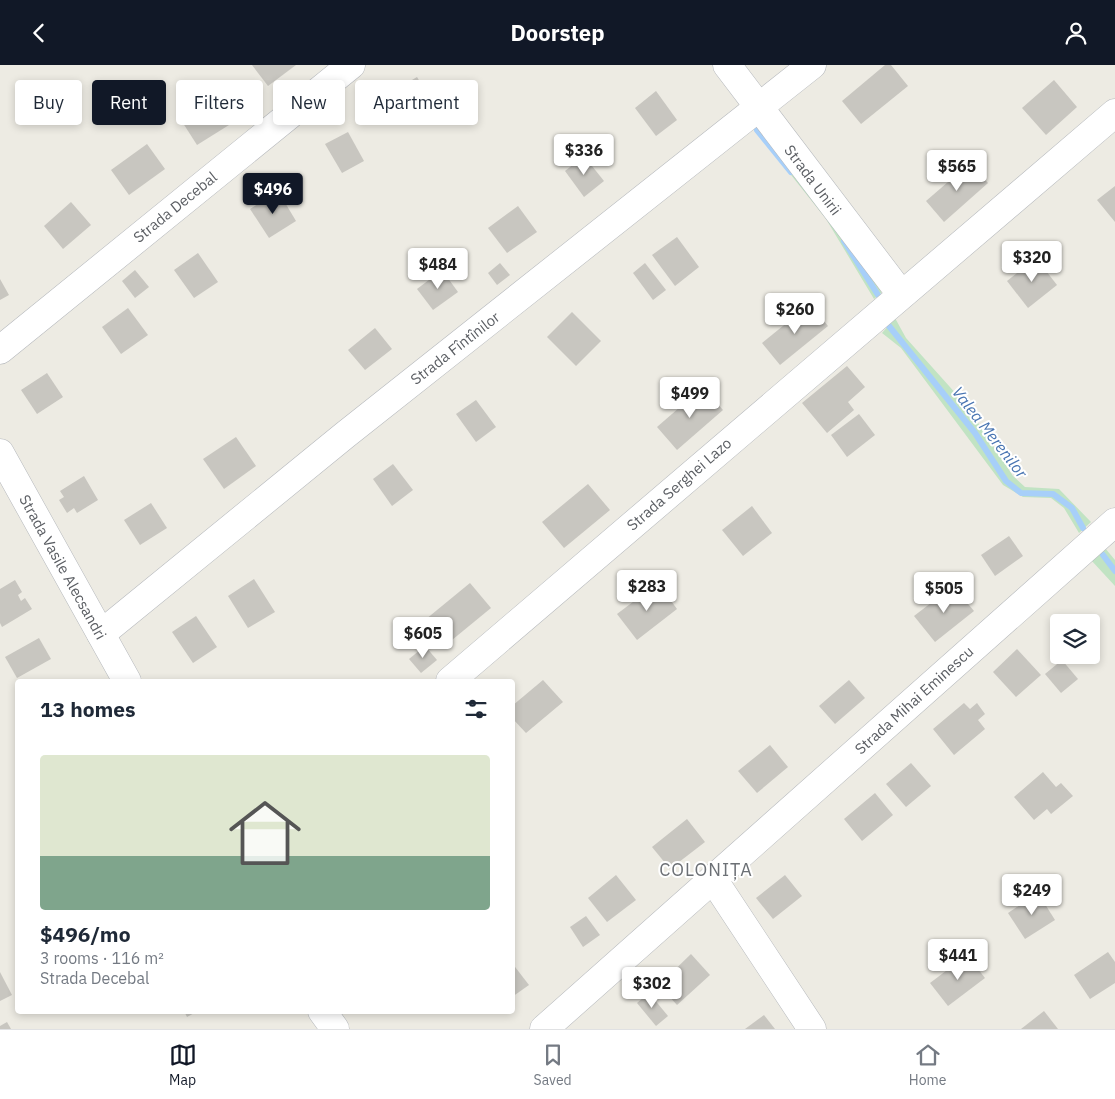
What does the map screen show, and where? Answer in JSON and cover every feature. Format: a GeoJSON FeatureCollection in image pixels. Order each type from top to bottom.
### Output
{"type":"FeatureCollection","features":[{"type":"Feature","properties":{"kind":"street","name":"Strada Decebal"},"geometry":{"type":"LineString","coordinates":[[0,349],[351,65]]}},
{"type":"Feature","properties":{"kind":"street","name":"Strada Unirii"},"geometry":{"type":"LineString","coordinates":[[727,65],[901,294]]}},
{"type":"Feature","properties":{"kind":"street","name":"Strada Fîntînilor"},"geometry":{"type":"LineString","coordinates":[[101,634],[353,429],[759,109],[812,65]]}},
{"type":"Feature","properties":{"kind":"street","name":"Strada Serghei Lazo"},"geometry":{"type":"LineString","coordinates":[[452,679],[1115,113]]}},
{"type":"Feature","properties":{"kind":"street","name":"Strada Vasile Alecsandri"},"geometry":{"type":"LineString","coordinates":[[0,453],[126,679]]}},
{"type":"Feature","properties":{"kind":"street","name":"Strada Mihai Eminescu"},"geometry":{"type":"LineString","coordinates":[[544,1029],[1115,522]]}},
{"type":"Feature","properties":{"kind":"street"},"geometry":{"type":"LineString","coordinates":[[713,879],[812,1029]]}},
{"type":"Feature","properties":{"kind":"street"},"geometry":{"type":"LineString","coordinates":[[324,1014],[335,1029]]}},
{"type":"Feature","properties":{"kind":"green space"},"geometry":{"type":"Polygon","coordinates":[[[760,120],[882,292],[874,299],[826,219],[752,126],[760,120]]]}},
{"type":"Feature","properties":{"kind":"green space"},"geometry":{"type":"Polygon","coordinates":[[[895,318],[906,338],[967,406],[1013,476],[1025,487],[1059,489],[1091,522],[1079,533],[1064,508],[1051,498],[1023,497],[1003,485],[901,348],[882,333],[895,318]]]}},
{"type":"Feature","properties":{"kind":"green space"},"geometry":{"type":"Polygon","coordinates":[[[1105,548],[1115,560],[1115,586],[1091,560],[1105,548]]]}},
{"type":"Feature","properties":{"kind":"building"},"geometry":{"type":"Polygon","coordinates":[[[252,65],[296,65],[276,80],[273,80],[268,86],[252,65]]]}},
{"type":"Feature","properties":{"kind":"building"},"geometry":{"type":"Polygon","coordinates":[[[885,65],[891,65],[908,86],[861,124],[842,101],[885,65]]]}},
{"type":"Feature","properties":{"kind":"building"},"geometry":{"type":"Polygon","coordinates":[[[1054,80],[1077,107],[1046,135],[1022,108],[1054,80]]]}},
{"type":"Feature","properties":{"kind":"building"},"geometry":{"type":"Polygon","coordinates":[[[656,91],[677,120],[656,136],[635,108],[656,91]]]}},
{"type":"Feature","properties":{"kind":"building"},"geometry":{"type":"Polygon","coordinates":[[[184,125],[229,125],[197,145],[184,125]]]}},
{"type":"Feature","properties":{"kind":"building"},"geometry":{"type":"Polygon","coordinates":[[[348,132],[364,161],[342,173],[325,144],[348,132]]]}},
{"type":"Feature","properties":{"kind":"building"},"geometry":{"type":"Polygon","coordinates":[[[147,144],[165,169],[129,195],[111,170],[147,144]]]}},
{"type":"Feature","properties":{"kind":"building"},"geometry":{"type":"Polygon","coordinates":[[[584,156],[604,181],[584,197],[565,171],[584,156]]]}},
{"type":"Feature","properties":{"kind":"building"},"geometry":{"type":"Polygon","coordinates":[[[970,163],[988,183],[944,222],[926,201],[970,163]]]}},
{"type":"Feature","properties":{"kind":"building"},"geometry":{"type":"Polygon","coordinates":[[[1115,186],[1115,222],[1097,200],[1115,186]]]}},
{"type":"Feature","properties":{"kind":"building"},"geometry":{"type":"Polygon","coordinates":[[[278,191],[296,221],[269,238],[250,209],[278,191]]]}},
{"type":"Feature","properties":{"kind":"building"},"geometry":{"type":"Polygon","coordinates":[[[71,202],[91,225],[63,249],[44,226],[71,202]]]}},
{"type":"Feature","properties":{"kind":"building"},"geometry":{"type":"Polygon","coordinates":[[[518,206],[537,232],[507,253],[488,228],[518,206]]]}},
{"type":"Feature","properties":{"kind":"building"},"geometry":{"type":"Polygon","coordinates":[[[677,237],[699,267],[675,286],[652,255],[677,237]]]}},
{"type":"Feature","properties":{"kind":"building"},"geometry":{"type":"Polygon","coordinates":[[[198,253],[218,282],[194,298],[174,270],[198,253]]]}},
{"type":"Feature","properties":{"kind":"building"},"geometry":{"type":"Polygon","coordinates":[[[1036,258],[1057,285],[1028,308],[1007,281],[1036,258]]]}},
{"type":"Feature","properties":{"kind":"building"},"geometry":{"type":"Polygon","coordinates":[[[500,263],[510,275],[497,285],[488,273],[500,263]]]}},
{"type":"Feature","properties":{"kind":"building"},"geometry":{"type":"Polygon","coordinates":[[[645,263],[666,290],[653,300],[633,273],[645,263]]]}},
{"type":"Feature","properties":{"kind":"building"},"geometry":{"type":"Polygon","coordinates":[[[135,270],[149,287],[135,298],[122,281],[135,270]]]}},
{"type":"Feature","properties":{"kind":"building"},"geometry":{"type":"Polygon","coordinates":[[[442,270],[458,292],[433,310],[417,289],[442,270]]]}},
{"type":"Feature","properties":{"kind":"building"},"geometry":{"type":"Polygon","coordinates":[[[0,279],[9,295],[0,300],[0,279]]]}},
{"type":"Feature","properties":{"kind":"building"},"geometry":{"type":"Polygon","coordinates":[[[810,304],[828,326],[780,365],[762,343],[810,304]]]}},
{"type":"Feature","properties":{"kind":"building"},"geometry":{"type":"Polygon","coordinates":[[[128,308],[148,335],[121,354],[102,327],[128,308]]]}},
{"type":"Feature","properties":{"kind":"building"},"geometry":{"type":"Polygon","coordinates":[[[572,312],[601,341],[576,366],[547,337],[572,312]]]}},
{"type":"Feature","properties":{"kind":"building"},"geometry":{"type":"Polygon","coordinates":[[[375,328],[392,349],[365,370],[348,350],[375,328]]]}},
{"type":"Feature","properties":{"kind":"building"},"geometry":{"type":"Polygon","coordinates":[[[847,366],[865,387],[848,402],[854,410],[827,433],[802,403],[847,366]]]}},
{"type":"Feature","properties":{"kind":"building"},"geometry":{"type":"Polygon","coordinates":[[[47,373],[63,397],[37,414],[21,390],[47,373]]]}},
{"type":"Feature","properties":{"kind":"building"},"geometry":{"type":"Polygon","coordinates":[[[703,387],[723,410],[677,450],[657,427],[703,387]]]}},
{"type":"Feature","properties":{"kind":"building"},"geometry":{"type":"Polygon","coordinates":[[[476,400],[496,427],[476,442],[456,414],[476,400]]]}},
{"type":"Feature","properties":{"kind":"building"},"geometry":{"type":"Polygon","coordinates":[[[859,414],[875,435],[847,457],[831,435],[859,414]]]}},
{"type":"Feature","properties":{"kind":"building"},"geometry":{"type":"Polygon","coordinates":[[[236,437],[256,466],[224,489],[203,459],[236,437]]]}},
{"type":"Feature","properties":{"kind":"building"},"geometry":{"type":"Polygon","coordinates":[[[393,464],[413,490],[392,506],[373,479],[393,464]]]}},
{"type":"Feature","properties":{"kind":"building"},"geometry":{"type":"Polygon","coordinates":[[[84,476],[98,500],[77,513],[74,508],[67,513],[59,500],[64,497],[60,491],[84,476]]]}},
{"type":"Feature","properties":{"kind":"building"},"geometry":{"type":"Polygon","coordinates":[[[588,484],[610,510],[564,548],[542,522],[588,484]]]}},
{"type":"Feature","properties":{"kind":"building"},"geometry":{"type":"Polygon","coordinates":[[[151,503],[167,528],[140,545],[124,520],[151,503]]]}},
{"type":"Feature","properties":{"kind":"building"},"geometry":{"type":"Polygon","coordinates":[[[752,506],[772,533],[743,556],[722,530],[752,506]]]}},
{"type":"Feature","properties":{"kind":"building"},"geometry":{"type":"Polygon","coordinates":[[[1009,536],[1023,556],[995,576],[981,555],[1009,536]]]}},
{"type":"Feature","properties":{"kind":"building"},"geometry":{"type":"Polygon","coordinates":[[[254,579],[275,612],[248,628],[228,596],[254,579]]]}},
{"type":"Feature","properties":{"kind":"building"},"geometry":{"type":"Polygon","coordinates":[[[15,580],[22,592],[18,595],[21,601],[25,598],[32,609],[2,627],[0,623],[0,589],[15,580]]]}},
{"type":"Feature","properties":{"kind":"building"},"geometry":{"type":"Polygon","coordinates":[[[470,583],[491,608],[441,649],[420,624],[470,583]]]}},
{"type":"Feature","properties":{"kind":"building"},"geometry":{"type":"Polygon","coordinates":[[[658,583],[677,609],[637,640],[617,614],[658,583]]]}},
{"type":"Feature","properties":{"kind":"building"},"geometry":{"type":"Polygon","coordinates":[[[953,586],[974,611],[935,642],[914,616],[953,586]]]}},
{"type":"Feature","properties":{"kind":"building"},"geometry":{"type":"Polygon","coordinates":[[[196,616],[217,647],[193,663],[172,632],[196,616]]]}},
{"type":"Feature","properties":{"kind":"building"},"geometry":{"type":"Polygon","coordinates":[[[39,638],[51,659],[17,678],[5,657],[39,638]]]}},
{"type":"Feature","properties":{"kind":"building"},"geometry":{"type":"Polygon","coordinates":[[[425,646],[437,660],[421,673],[409,659],[425,646]]]}},
{"type":"Feature","properties":{"kind":"building"},"geometry":{"type":"Polygon","coordinates":[[[1017,649],[1041,675],[1016,697],[993,672],[1017,649]]]}},
{"type":"Feature","properties":{"kind":"building"},"geometry":{"type":"Polygon","coordinates":[[[1057,664],[1065,664],[1078,679],[1061,693],[1045,674],[1057,664]]]}},
{"type":"Feature","properties":{"kind":"building"},"geometry":{"type":"Polygon","coordinates":[[[543,680],[563,702],[526,733],[515,721],[515,703],[543,680]]]}},
{"type":"Feature","properties":{"kind":"building"},"geometry":{"type":"Polygon","coordinates":[[[849,680],[865,698],[835,724],[819,706],[849,680]]]}},
{"type":"Feature","properties":{"kind":"building"},"geometry":{"type":"Polygon","coordinates":[[[964,703],[970,709],[977,703],[985,714],[978,720],[985,729],[954,755],[933,729],[964,703]]]}},
{"type":"Feature","properties":{"kind":"building"},"geometry":{"type":"Polygon","coordinates":[[[770,745],[788,767],[757,793],[738,771],[770,745]]]}},
{"type":"Feature","properties":{"kind":"building"},"geometry":{"type":"Polygon","coordinates":[[[911,763],[931,786],[906,807],[886,784],[911,763]]]}},
{"type":"Feature","properties":{"kind":"building"},"geometry":{"type":"Polygon","coordinates":[[[1043,772],[1056,787],[1061,783],[1073,796],[1051,814],[1047,809],[1034,820],[1014,797],[1043,772]]]}},
{"type":"Feature","properties":{"kind":"building"},"geometry":{"type":"Polygon","coordinates":[[[875,793],[893,815],[862,841],[844,819],[875,793]]]}},
{"type":"Feature","properties":{"kind":"building"},"geometry":{"type":"Polygon","coordinates":[[[687,819],[705,842],[670,869],[652,847],[687,819]]]}},
{"type":"Feature","properties":{"kind":"building"},"geometry":{"type":"Polygon","coordinates":[[[616,875],[636,900],[607,922],[588,898],[616,875]]]}},
{"type":"Feature","properties":{"kind":"building"},"geometry":{"type":"Polygon","coordinates":[[[785,875],[802,896],[773,919],[756,898],[785,875]]]}},
{"type":"Feature","properties":{"kind":"building"},"geometry":{"type":"Polygon","coordinates":[[[1038,893],[1055,920],[1025,939],[1008,913],[1038,893]]]}},
{"type":"Feature","properties":{"kind":"building"},"geometry":{"type":"Polygon","coordinates":[[[586,916],[600,935],[583,947],[570,927],[586,916]]]}},
{"type":"Feature","properties":{"kind":"building"},"geometry":{"type":"Polygon","coordinates":[[[1108,952],[1115,962],[1115,983],[1090,999],[1074,975],[1108,952]]]}},
{"type":"Feature","properties":{"kind":"building"},"geometry":{"type":"Polygon","coordinates":[[[691,954],[710,975],[677,1005],[659,985],[691,954]]]}},
{"type":"Feature","properties":{"kind":"building"},"geometry":{"type":"Polygon","coordinates":[[[967,955],[985,978],[948,1006],[930,983],[967,955]]]}},
{"type":"Feature","properties":{"kind":"building"},"geometry":{"type":"Polygon","coordinates":[[[515,967],[529,985],[515,995],[515,967]]]}},
{"type":"Feature","properties":{"kind":"building"},"geometry":{"type":"Polygon","coordinates":[[[0,972],[12,995],[0,1001],[0,972]]]}},
{"type":"Feature","properties":{"kind":"building"},"geometry":{"type":"Polygon","coordinates":[[[649,993],[668,1016],[656,1026],[637,1003],[649,993]]]}},
{"type":"Feature","properties":{"kind":"building"},"geometry":{"type":"Polygon","coordinates":[[[1044,1011],[1058,1029],[1021,1029],[1044,1011]]]}},
{"type":"Feature","properties":{"kind":"building"},"geometry":{"type":"Polygon","coordinates":[[[764,1015],[775,1029],[745,1029],[764,1015]]]}},
{"type":"Feature","properties":{"kind":"building"},"geometry":{"type":"Polygon","coordinates":[[[7,1022],[11,1029],[0,1029],[0,1026],[7,1022]]]}},
{"type":"Feature","properties":{"kind":"waterway","name":"Valea Merenilor"},"geometry":{"type":"LineString","coordinates":[[757,130],[791,172]]}},
{"type":"Feature","properties":{"kind":"waterway","name":"Valea Merenilor"},"geometry":{"type":"LineString","coordinates":[[844,241],[878,295]]}},
{"type":"Feature","properties":{"kind":"waterway","name":"Valea Merenilor"},"geometry":{"type":"LineString","coordinates":[[889,326],[975,433],[1006,481],[1021,493],[1053,494],[1072,508],[1083,528]]}},
{"type":"Feature","properties":{"kind":"waterway","name":"Valea Merenilor"},"geometry":{"type":"LineString","coordinates":[[1103,555],[1115,571]]}},
{"type":"Feature","properties":{"kind":"district","name":"COLONIȚA"},"geometry":{"type":"Point","coordinates":[706,869]}}]}
